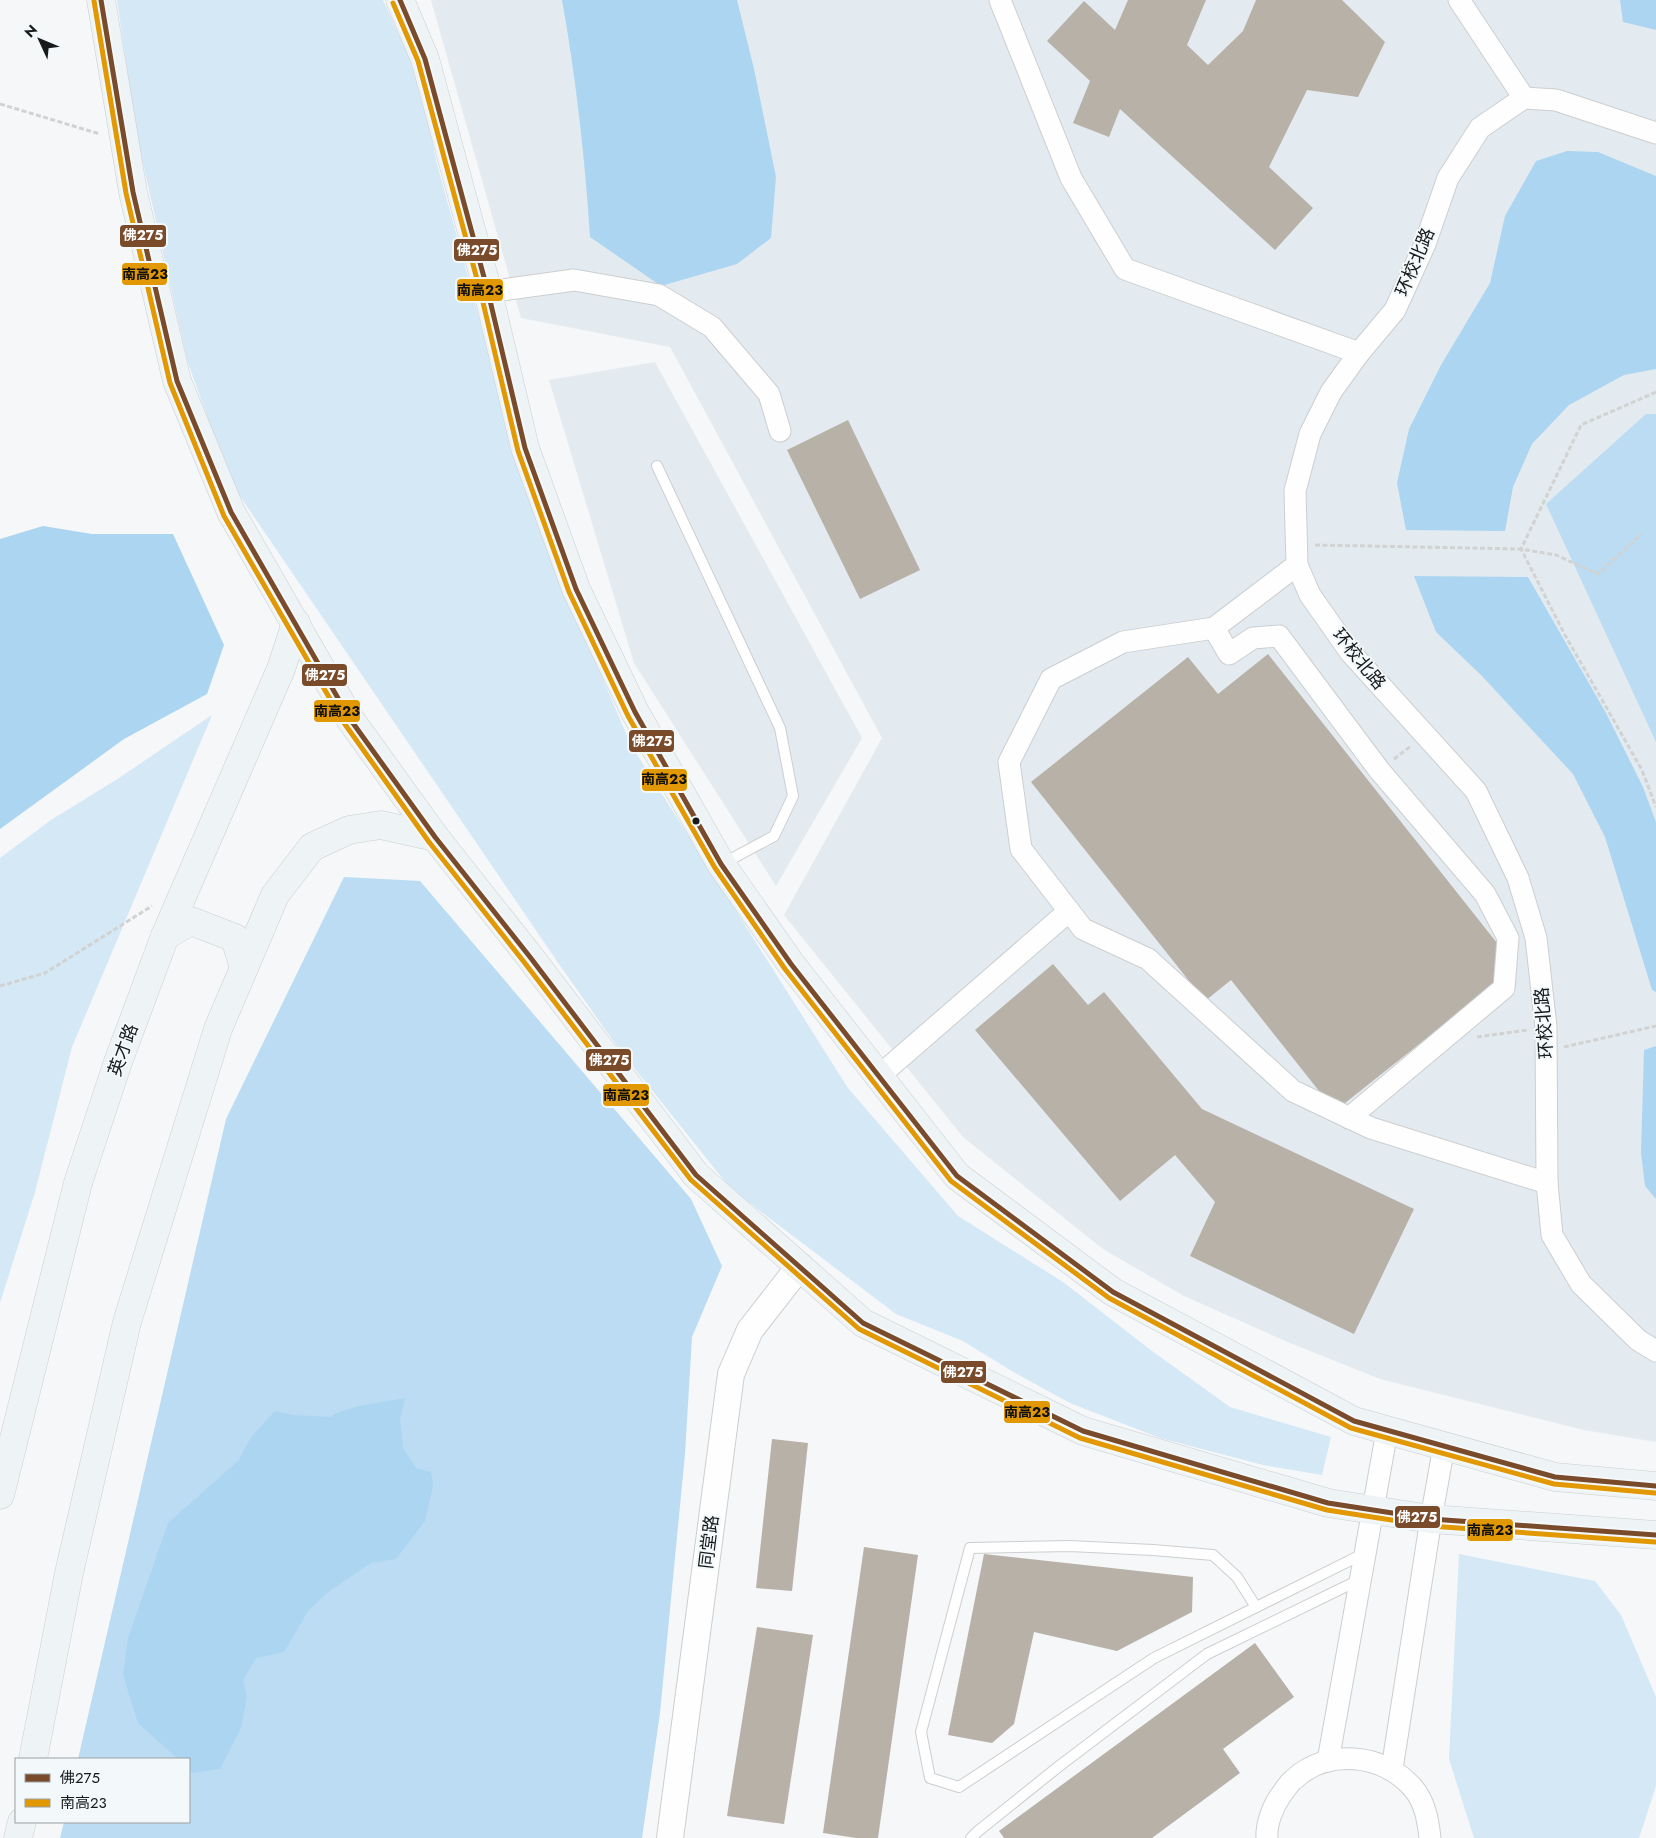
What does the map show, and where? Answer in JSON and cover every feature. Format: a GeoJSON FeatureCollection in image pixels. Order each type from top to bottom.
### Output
{"type":"FeatureCollection","features":[{"type":"Feature","properties":{"kind":"main road"},"geometry":{"type":"LineString","coordinates":[[101,0],[133,192],[177,381],[231,512],[350,719],[435,837],[530,957],[696,1175],[863,1322],[1083,1431],[1328,1503],[1431,1519],[1656,1535]]}},
{"type":"Feature","properties":{"kind":"main road"},"geometry":{"type":"LineString","coordinates":[[400,0],[425,59],[488,292],[525,448],[576,590],[635,712],[722,864],[791,964],[957,1176],[1113,1292],[1354,1421],[1555,1478],[1656,1486]]}},
{"type":"Feature","properties":{"kind":"main road","name":"英才路"},"geometry":{"type":"LineString","coordinates":[[0,1495],[78,1183],[118,1062],[165,936],[281,669],[296,623]]}},
{"type":"Feature","properties":{"kind":"main road"},"geometry":{"type":"LineString","coordinates":[[33,1758],[69,1573],[127,1322],[218,1029],[275,895],[312,847],[349,830],[381,825],[435,837]]}},
{"type":"Feature","properties":{"kind":"main road"},"geometry":{"type":"LineString","coordinates":[[165,936],[191,921],[208,926],[235,938],[244,968]]}},
{"type":"Feature","properties":{"kind":"main road"},"geometry":{"type":"LineString","coordinates":[[18,1838],[22,1823]]}},
{"type":"Feature","properties":{"kind":"street"},"geometry":{"type":"LineString","coordinates":[[1000,0],[1071,178],[1125,269],[1359,354]]}},
{"type":"Feature","properties":{"kind":"street"},"geometry":{"type":"LineString","coordinates":[[1459,0],[1524,98],[1556,100],[1656,134]]}},
{"type":"Feature","properties":{"kind":"street","name":"环校北路"},"geometry":{"type":"LineString","coordinates":[[1524,98],[1480,128],[1448,178],[1425,244],[1395,310],[1359,354],[1332,392],[1310,434],[1295,490],[1297,565],[1310,595],[1350,652],[1476,791],[1518,878],[1536,938],[1546,1027],[1547,1183],[1552,1235],[1581,1284],[1638,1340],[1656,1350]]}},
{"type":"Feature","properties":{"kind":"street"},"geometry":{"type":"LineString","coordinates":[[488,292],[574,280],[659,296],[712,327],[769,394],[780,431]]}},
{"type":"Feature","properties":{"kind":"street"},"geometry":{"type":"LineString","coordinates":[[1297,565],[1214,628],[1123,642],[1051,679],[1009,762],[1021,849],[1083,929],[1148,959],[1293,1091],[1372,1128],[1547,1183]]}},
{"type":"Feature","properties":{"kind":"street"},"geometry":{"type":"LineString","coordinates":[[1214,628],[1229,654],[1253,638],[1279,636],[1380,770],[1485,894],[1508,938],[1504,988],[1349,1118]]}},
{"type":"Feature","properties":{"kind":"street"},"geometry":{"type":"LineString","coordinates":[[879,1076],[1069,911]]}},
{"type":"Feature","properties":{"kind":"street","name":"同堂路"},"geometry":{"type":"LineString","coordinates":[[670,1838],[731,1374],[750,1330],[800,1266]]}},
{"type":"Feature","properties":{"kind":"street"},"geometry":{"type":"LineString","coordinates":[[1328,1761],[1387,1431]]}},
{"type":"Feature","properties":{"kind":"street"},"geometry":{"type":"LineString","coordinates":[[1392,1769],[1444,1446]]}},
{"type":"Feature","properties":{"kind":"street"},"geometry":{"type":"LineString","coordinates":[[1267,1838],[1267,1831],[1275,1803],[1292,1780],[1310,1767],[1337,1758],[1366,1759],[1392,1769],[1413,1789],[1427,1814],[1430,1838]]}},
{"type":"Feature","properties":{"kind":"lane"},"geometry":{"type":"LineString","coordinates":[[657,466],[780,728],[793,796],[774,836],[722,864]]}},
{"type":"Feature","properties":{"kind":"lane"},"geometry":{"type":"LineString","coordinates":[[1256,1607],[1237,1576],[1213,1555],[1070,1546],[970,1548],[921,1732],[930,1778],[959,1787],[1154,1658],[1256,1607],[1366,1552]]}},
{"type":"Feature","properties":{"kind":"lane"},"geometry":{"type":"LineString","coordinates":[[971,1838],[1058,1766],[1207,1654],[1362,1578]]}},
{"type":"Feature","properties":{"kind":"path"},"geometry":{"type":"LineString","coordinates":[[0,104],[124,142]]}},
{"type":"Feature","properties":{"kind":"path"},"geometry":{"type":"LineString","coordinates":[[1521,549],[1581,425],[1656,392]]}},
{"type":"Feature","properties":{"kind":"path"},"geometry":{"type":"LineString","coordinates":[[1297,544],[1521,549],[1556,555],[1598,574],[1642,534]]}},
{"type":"Feature","properties":{"kind":"path"},"geometry":{"type":"LineString","coordinates":[[1521,549],[1565,635],[1642,770],[1656,807]]}},
{"type":"Feature","properties":{"kind":"path"},"geometry":{"type":"LineString","coordinates":[[1380,770],[1424,735]]}},
{"type":"Feature","properties":{"kind":"path"},"geometry":{"type":"LineString","coordinates":[[0,986],[45,973],[153,906]]}},
{"type":"Feature","properties":{"kind":"path"},"geometry":{"type":"LineString","coordinates":[[1547,1051],[1656,1026]]}},
{"type":"Feature","properties":{"kind":"path"},"geometry":{"type":"LineString","coordinates":[[1440,1042],[1546,1027]]}},
{"type":"Feature","properties":{"kind":"shaded area"},"geometry":{"type":"Polygon","coordinates":[[[117,0],[383,0],[408,55],[424,99],[436,160],[501,398],[541,534],[631,745],[848,1088],[958,1216],[1063,1282],[1152,1351],[1230,1407],[1331,1437],[1322,1475],[1263,1465],[1160,1438],[1070,1403],[1015,1373],[963,1341],[896,1314],[731,1189],[619,1049],[231,483],[187,360],[136,132],[117,0]]]}},
{"type":"Feature","properties":{"kind":"shaded area"},"geometry":{"type":"Polygon","coordinates":[[[431,0],[1656,0],[1656,1442],[1584,1430],[1380,1379],[1290,1343],[1184,1296],[1103,1249],[963,1137],[784,915],[882,738],[670,347],[521,318],[431,0]]]}},
{"type":"Feature","properties":{"kind":"shaded area"},"geometry":{"type":"Polygon","coordinates":[[[562,0],[737,0],[754,69],[776,177],[771,238],[737,264],[661,286],[590,237],[579,118],[562,0]]]}},
{"type":"Feature","properties":{"kind":"shaded area"},"geometry":{"type":"Polygon","coordinates":[[[1620,0],[1656,0],[1656,30],[1623,22],[1620,0]]]}},
{"type":"Feature","properties":{"kind":"shaded area"},"geometry":{"type":"Polygon","coordinates":[[[1567,151],[1598,152],[1656,176],[1656,369],[1624,375],[1569,405],[1532,444],[1513,487],[1505,531],[1406,530],[1397,483],[1409,429],[1441,365],[1490,283],[1505,216],[1536,161],[1567,151]]]}},
{"type":"Feature","properties":{"kind":"shaded area"},"geometry":{"type":"Polygon","coordinates":[[[655,362],[862,738],[776,886],[634,663],[549,380],[655,362]]]}},
{"type":"Feature","properties":{"kind":"shaded area"},"geometry":{"type":"Polygon","coordinates":[[[1646,414],[1656,414],[1656,742],[1546,504],[1646,414]]]}},
{"type":"Feature","properties":{"kind":"shaded area"},"geometry":{"type":"Polygon","coordinates":[[[43,526],[92,534],[173,534],[224,645],[207,694],[124,739],[0,829],[0,539],[43,526]]]}},
{"type":"Feature","properties":{"kind":"shaded area"},"geometry":{"type":"Polygon","coordinates":[[[1414,576],[1528,577],[1606,713],[1643,787],[1656,822],[1656,992],[1652,990],[1605,837],[1573,774],[1482,676],[1436,632],[1414,576]]]}},
{"type":"Feature","properties":{"kind":"shaded area"},"geometry":{"type":"Polygon","coordinates":[[[212,715],[72,1047],[35,1192],[0,1303],[0,858],[51,820],[119,778],[212,715]]]}},
{"type":"Feature","properties":{"kind":"shaded area"},"geometry":{"type":"Polygon","coordinates":[[[344,877],[420,881],[691,1199],[722,1266],[692,1337],[685,1454],[660,1713],[642,1838],[60,1838],[64,1823],[190,1823],[190,1758],[78,1758],[226,1119],[344,877]]]}},
{"type":"Feature","properties":{"kind":"shaded area"},"geometry":{"type":"Polygon","coordinates":[[[1656,1046],[1656,1199],[1645,1186],[1641,1153],[1644,1050],[1656,1046]]]}},
{"type":"Feature","properties":{"kind":"shaded area"},"geometry":{"type":"Polygon","coordinates":[[[405,1398],[400,1419],[403,1448],[416,1468],[431,1472],[433,1486],[425,1521],[396,1559],[371,1563],[328,1592],[308,1611],[284,1652],[256,1658],[243,1680],[247,1697],[241,1728],[220,1769],[193,1773],[190,1770],[190,1758],[177,1758],[138,1723],[123,1675],[128,1638],[168,1523],[238,1461],[252,1436],[275,1411],[293,1415],[330,1417],[359,1406],[405,1398]]]}},
{"type":"Feature","properties":{"kind":"shaded area"},"geometry":{"type":"Polygon","coordinates":[[[1459,1554],[1595,1581],[1621,1615],[1656,1697],[1656,1786],[1639,1838],[1474,1838],[1449,1759],[1459,1554]]]}},
{"type":"Feature","properties":{"kind":"building"},"geometry":{"type":"Polygon","coordinates":[[[1128,0],[1206,0],[1187,45],[1208,65],[1243,31],[1256,0],[1342,0],[1385,42],[1358,97],[1307,90],[1269,167],[1313,208],[1275,250],[1120,109],[1109,137],[1073,123],[1090,81],[1047,41],[1084,1],[1115,30],[1128,0]]]}},
{"type":"Feature","properties":{"kind":"building"},"geometry":{"type":"Polygon","coordinates":[[[848,420],[920,570],[860,599],[787,450],[848,420]]]}},
{"type":"Feature","properties":{"kind":"building"},"geometry":{"type":"Polygon","coordinates":[[[1268,654],[1516,967],[1335,1111],[1231,980],[1205,1001],[1031,782],[1188,657],[1218,694],[1268,654]]]}},
{"type":"Feature","properties":{"kind":"building"},"geometry":{"type":"Polygon","coordinates":[[[1053,964],[1088,1005],[1104,992],[1202,1109],[1414,1209],[1354,1334],[1190,1256],[1215,1202],[1175,1155],[1120,1201],[975,1030],[1053,964]]]}},
{"type":"Feature","properties":{"kind":"building"},"geometry":{"type":"Polygon","coordinates":[[[772,1439],[808,1443],[792,1591],[756,1588],[772,1439]]]}},
{"type":"Feature","properties":{"kind":"building"},"geometry":{"type":"Polygon","coordinates":[[[864,1547],[918,1555],[878,1838],[856,1838],[823,1833],[864,1547]]]}},
{"type":"Feature","properties":{"kind":"building"},"geometry":{"type":"Polygon","coordinates":[[[984,1554],[1193,1577],[1192,1612],[1117,1651],[1034,1632],[1014,1724],[992,1743],[948,1735],[984,1554]]]}},
{"type":"Feature","properties":{"kind":"building"},"geometry":{"type":"Polygon","coordinates":[[[757,1627],[813,1635],[784,1824],[727,1816],[757,1627]]]}},
{"type":"Feature","properties":{"kind":"building"},"geometry":{"type":"Polygon","coordinates":[[[1255,1643],[1294,1697],[1223,1749],[1240,1773],[1152,1838],[1004,1838],[999,1831],[1255,1643]]]}},
{"type":"Feature","properties":{"kind":"transit line","name":"佛275"},"geometry":{"type":"LineString","coordinates":[[101,0],[133,192],[177,381],[231,512],[350,719],[435,837],[530,957],[696,1175],[863,1323],[1083,1431],[1328,1503],[1431,1519],[1656,1535]]}},
{"type":"Feature","properties":{"kind":"transit line","name":"佛275"},"geometry":{"type":"LineString","coordinates":[[400,0],[425,59],[488,292],[525,448],[576,589],[635,712],[721,864],[791,964],[957,1176],[1113,1292],[1354,1421],[1555,1477],[1656,1486]]}},
{"type":"Feature","properties":{"kind":"transit line","name":"南高23"},"geometry":{"type":"LineString","coordinates":[[94,1],[126,193],[170,383],[224,516],[344,723],[429,842],[524,962],[691,1180],[859,1329],[1080,1438],[1327,1510],[1430,1526],[1655,1542]]}},
{"type":"Feature","properties":{"kind":"transit line","name":"南高23"},"geometry":{"type":"LineString","coordinates":[[393,3],[418,61],[481,294],[518,451],[569,592],[628,716],[715,868],[785,969],[951,1181],[1109,1298],[1351,1428],[1554,1484],[1655,1493]]}}]}
